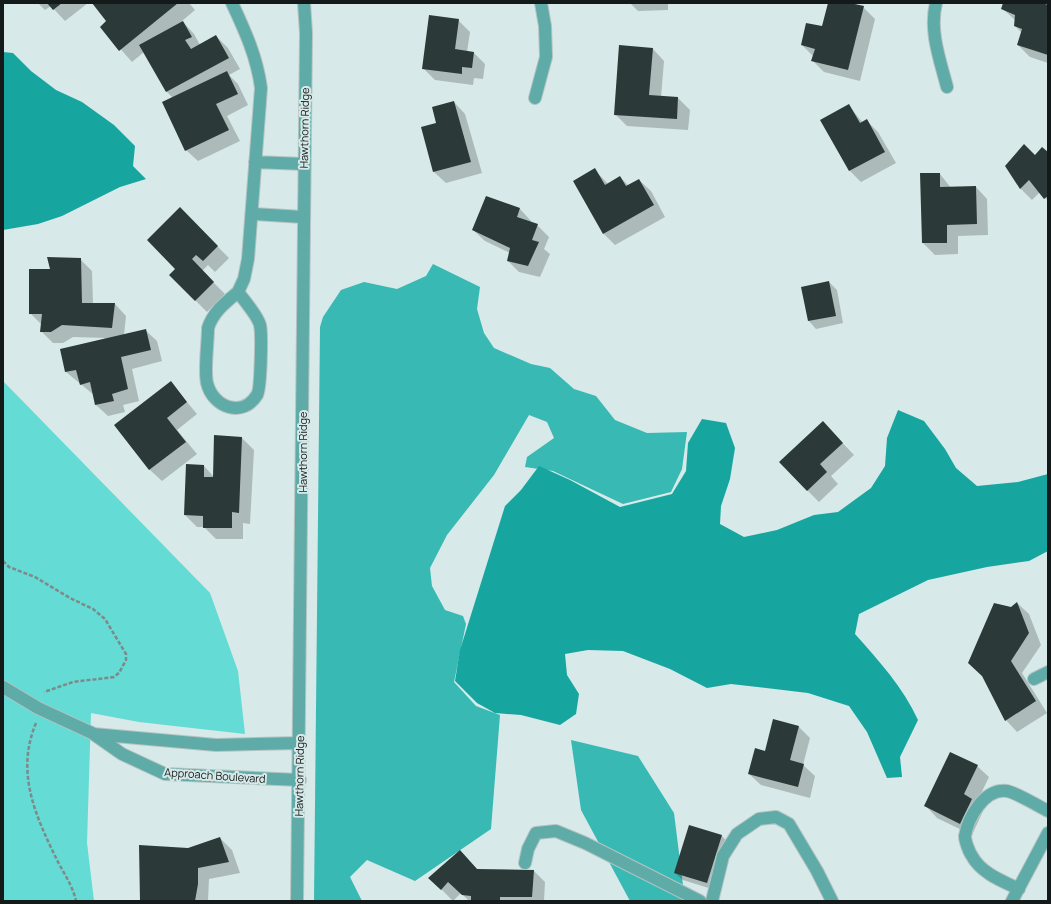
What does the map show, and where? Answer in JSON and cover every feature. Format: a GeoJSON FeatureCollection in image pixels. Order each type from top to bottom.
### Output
{"type":"FeatureCollection","features":[{"type":"Feature","properties":{"kind":"street"},"geometry":{"type":"LineString","coordinates":[[232,3],[251,44],[258,68],[261,88],[255,162],[253,214],[244,279],[238,292],[220,308],[210,321],[208,328],[207,382],[210,393],[224,406],[232,408],[246,406],[260,389],[260,324],[238,292]]}},
{"type":"Feature","properties":{"kind":"street","name":"Hawthorn Ridge"},"geometry":{"type":"LineString","coordinates":[[297,901],[300,780],[303,217],[306,33],[304,3]]}},
{"type":"Feature","properties":{"kind":"street"},"geometry":{"type":"LineString","coordinates":[[535,98],[546,57],[545,26],[541,3]]}},
{"type":"Feature","properties":{"kind":"street"},"geometry":{"type":"LineString","coordinates":[[936,3],[933,15],[935,43],[947,87]]}},
{"type":"Feature","properties":{"kind":"street"},"geometry":{"type":"LineString","coordinates":[[255,162],[304,164]]}},
{"type":"Feature","properties":{"kind":"street"},"geometry":{"type":"LineString","coordinates":[[253,214],[303,217]]}},
{"type":"Feature","properties":{"kind":"street"},"geometry":{"type":"LineString","coordinates":[[1034,679],[1048,672]]}},
{"type":"Feature","properties":{"kind":"street","name":"Approach Boulevard"},"geometry":{"type":"LineString","coordinates":[[3,687],[38,708],[92,734],[122,754],[165,774],[300,780]]}},
{"type":"Feature","properties":{"kind":"street","name":"Approach Boulevard"},"geometry":{"type":"LineString","coordinates":[[92,734],[216,745],[300,743]]}},
{"type":"Feature","properties":{"kind":"street"},"geometry":{"type":"LineString","coordinates":[[1018,889],[981,868],[972,857],[965,838],[969,822],[978,807],[991,793],[1007,791],[1048,811]]}},
{"type":"Feature","properties":{"kind":"street"},"geometry":{"type":"LineString","coordinates":[[712,901],[723,856],[737,834],[759,819],[776,817],[789,824],[817,870],[832,901]]}},
{"type":"Feature","properties":{"kind":"street"},"geometry":{"type":"LineString","coordinates":[[526,863],[528,849],[536,833],[556,831],[585,843],[700,901]]}},
{"type":"Feature","properties":{"kind":"street"},"geometry":{"type":"LineString","coordinates":[[1012,901],[1048,833]]}},
{"type":"Feature","properties":{"kind":"shaded area"},"geometry":{"type":"Polygon","coordinates":[[[3,52],[13,53],[31,71],[56,90],[82,102],[114,125],[135,146],[133,166],[146,179],[120,187],[62,216],[38,224],[3,230],[3,52]]]}},
{"type":"Feature","properties":{"kind":"shaded area"},"geometry":{"type":"Polygon","coordinates":[[[433,264],[480,287],[477,309],[484,333],[494,348],[531,364],[550,368],[574,389],[596,396],[615,420],[647,433],[687,432],[682,469],[671,492],[623,504],[553,471],[525,467],[527,457],[554,438],[547,422],[529,415],[494,475],[447,535],[430,568],[432,586],[445,610],[463,616],[466,624],[454,682],[476,706],[500,715],[491,829],[415,881],[367,860],[350,877],[362,901],[314,901],[320,327],[323,317],[341,290],[364,282],[397,289],[426,276],[433,264]]]}},
{"type":"Feature","properties":{"kind":"shaded area"},"geometry":{"type":"Polygon","coordinates":[[[3,381],[210,593],[238,671],[245,734],[139,722],[91,713],[87,843],[94,901],[3,901],[3,381]]]}},
{"type":"Feature","properties":{"kind":"shaded area"},"geometry":{"type":"Polygon","coordinates":[[[898,410],[924,421],[945,449],[956,468],[977,486],[1018,482],[1048,474],[1048,551],[1029,561],[987,567],[928,580],[859,614],[855,634],[882,664],[898,685],[918,720],[900,757],[902,777],[887,778],[867,732],[849,706],[808,693],[731,684],[707,688],[670,669],[623,651],[588,650],[565,654],[567,675],[579,694],[576,714],[560,725],[521,715],[495,713],[477,703],[455,681],[460,650],[505,506],[521,490],[539,466],[570,480],[620,507],[672,494],[686,471],[688,443],[702,419],[726,423],[735,448],[730,479],[721,506],[720,524],[744,537],[777,530],[814,515],[838,512],[871,488],[885,466],[887,438],[898,410]]]}},
{"type":"Feature","properties":{"kind":"shaded area"},"geometry":{"type":"Polygon","coordinates":[[[571,740],[638,756],[674,813],[685,901],[630,901],[581,810],[571,740]]]}},
{"type":"Feature","properties":{"kind":"building"},"geometry":{"type":"Polygon","coordinates":[[[47,3],[62,3],[53,10],[47,3]]]}},
{"type":"Feature","properties":{"kind":"building"},"geometry":{"type":"Polygon","coordinates":[[[92,3],[178,3],[119,51],[100,27],[106,21],[92,3]]]}},
{"type":"Feature","properties":{"kind":"building"},"geometry":{"type":"Polygon","coordinates":[[[828,3],[850,3],[864,6],[848,70],[811,61],[815,49],[801,45],[806,23],[822,26],[828,3]]]}},
{"type":"Feature","properties":{"kind":"building"},"geometry":{"type":"Polygon","coordinates":[[[1003,3],[1042,3],[1048,5],[1048,55],[1017,45],[1022,29],[1014,26],[1015,15],[1001,9],[1003,3]]]}},
{"type":"Feature","properties":{"kind":"building"},"geometry":{"type":"Polygon","coordinates":[[[429,15],[459,19],[455,49],[474,52],[472,68],[462,67],[462,74],[422,69],[429,15]]]}},
{"type":"Feature","properties":{"kind":"building"},"geometry":{"type":"Polygon","coordinates":[[[183,21],[192,37],[185,40],[191,49],[216,35],[229,58],[166,92],[139,45],[183,21]]]}},
{"type":"Feature","properties":{"kind":"building"},"geometry":{"type":"Polygon","coordinates":[[[619,45],[653,48],[649,95],[678,97],[677,119],[614,115],[619,45]]]}},
{"type":"Feature","properties":{"kind":"building"},"geometry":{"type":"Polygon","coordinates":[[[227,71],[238,94],[216,104],[229,130],[185,151],[162,102],[227,71]]]}},
{"type":"Feature","properties":{"kind":"building"},"geometry":{"type":"Polygon","coordinates":[[[454,101],[471,162],[433,172],[421,127],[436,123],[432,107],[454,101]]]}},
{"type":"Feature","properties":{"kind":"building"},"geometry":{"type":"Polygon","coordinates":[[[849,104],[860,123],[867,119],[885,152],[849,171],[820,120],[849,104]]]}},
{"type":"Feature","properties":{"kind":"building"},"geometry":{"type":"Polygon","coordinates":[[[1024,144],[1035,155],[1042,147],[1048,152],[1048,196],[1044,199],[1029,180],[1020,189],[1005,166],[1024,144]]]}},
{"type":"Feature","properties":{"kind":"building"},"geometry":{"type":"Polygon","coordinates":[[[595,168],[605,185],[620,176],[626,186],[639,179],[654,205],[603,234],[573,181],[595,168]]]}},
{"type":"Feature","properties":{"kind":"building"},"geometry":{"type":"Polygon","coordinates":[[[920,173],[940,173],[940,187],[976,186],[977,224],[947,225],[947,243],[922,243],[920,173]]]}},
{"type":"Feature","properties":{"kind":"building"},"geometry":{"type":"Polygon","coordinates":[[[486,196],[520,208],[517,217],[538,224],[532,240],[539,242],[528,266],[507,261],[510,248],[472,230],[486,196]]]}},
{"type":"Feature","properties":{"kind":"building"},"geometry":{"type":"Polygon","coordinates":[[[180,207],[218,246],[203,261],[196,255],[192,259],[214,282],[195,301],[169,275],[175,269],[147,240],[180,207]]]}},
{"type":"Feature","properties":{"kind":"building"},"geometry":{"type":"Polygon","coordinates":[[[47,257],[81,258],[82,303],[115,303],[112,328],[62,325],[51,332],[40,332],[42,314],[29,314],[29,269],[50,269],[47,257]]]}},
{"type":"Feature","properties":{"kind":"building"},"geometry":{"type":"Polygon","coordinates":[[[829,281],[836,316],[808,321],[801,287],[829,281]]]}},
{"type":"Feature","properties":{"kind":"building"},"geometry":{"type":"Polygon","coordinates":[[[146,329],[151,350],[121,357],[128,389],[112,394],[114,401],[95,405],[90,382],[80,385],[76,370],[65,372],[60,349],[146,329]]]}},
{"type":"Feature","properties":{"kind":"building"},"geometry":{"type":"Polygon","coordinates":[[[171,381],[187,402],[167,418],[186,442],[149,470],[114,425],[171,381]]]}},
{"type":"Feature","properties":{"kind":"building"},"geometry":{"type":"Polygon","coordinates":[[[823,421],[843,443],[820,464],[827,472],[807,491],[779,462],[823,421]]]}},
{"type":"Feature","properties":{"kind":"building"},"geometry":{"type":"Polygon","coordinates":[[[214,435],[242,437],[239,513],[232,512],[232,528],[203,528],[203,516],[184,515],[186,464],[204,465],[204,477],[213,477],[214,435]]]}},
{"type":"Feature","properties":{"kind":"building"},"geometry":{"type":"Polygon","coordinates":[[[1017,602],[1029,633],[1011,661],[1036,701],[1005,721],[982,676],[968,663],[994,603],[1011,607],[1017,602]]]}},
{"type":"Feature","properties":{"kind":"building"},"geometry":{"type":"Polygon","coordinates":[[[773,719],[799,726],[790,760],[804,764],[798,787],[748,774],[755,748],[765,751],[773,719]]]}},
{"type":"Feature","properties":{"kind":"building"},"geometry":{"type":"Polygon","coordinates":[[[950,752],[978,765],[964,794],[972,799],[960,824],[924,806],[950,752]]]}},
{"type":"Feature","properties":{"kind":"building"},"geometry":{"type":"Polygon","coordinates":[[[689,825],[722,835],[707,883],[674,873],[689,825]]]}},
{"type":"Feature","properties":{"kind":"building"},"geometry":{"type":"Polygon","coordinates":[[[220,837],[229,862],[198,868],[198,884],[195,901],[140,901],[139,845],[188,848],[220,837]]]}},
{"type":"Feature","properties":{"kind":"building"},"geometry":{"type":"Polygon","coordinates":[[[460,850],[477,869],[534,870],[532,897],[500,897],[500,901],[471,901],[471,896],[462,895],[448,882],[441,890],[428,878],[460,850]]]}}]}
